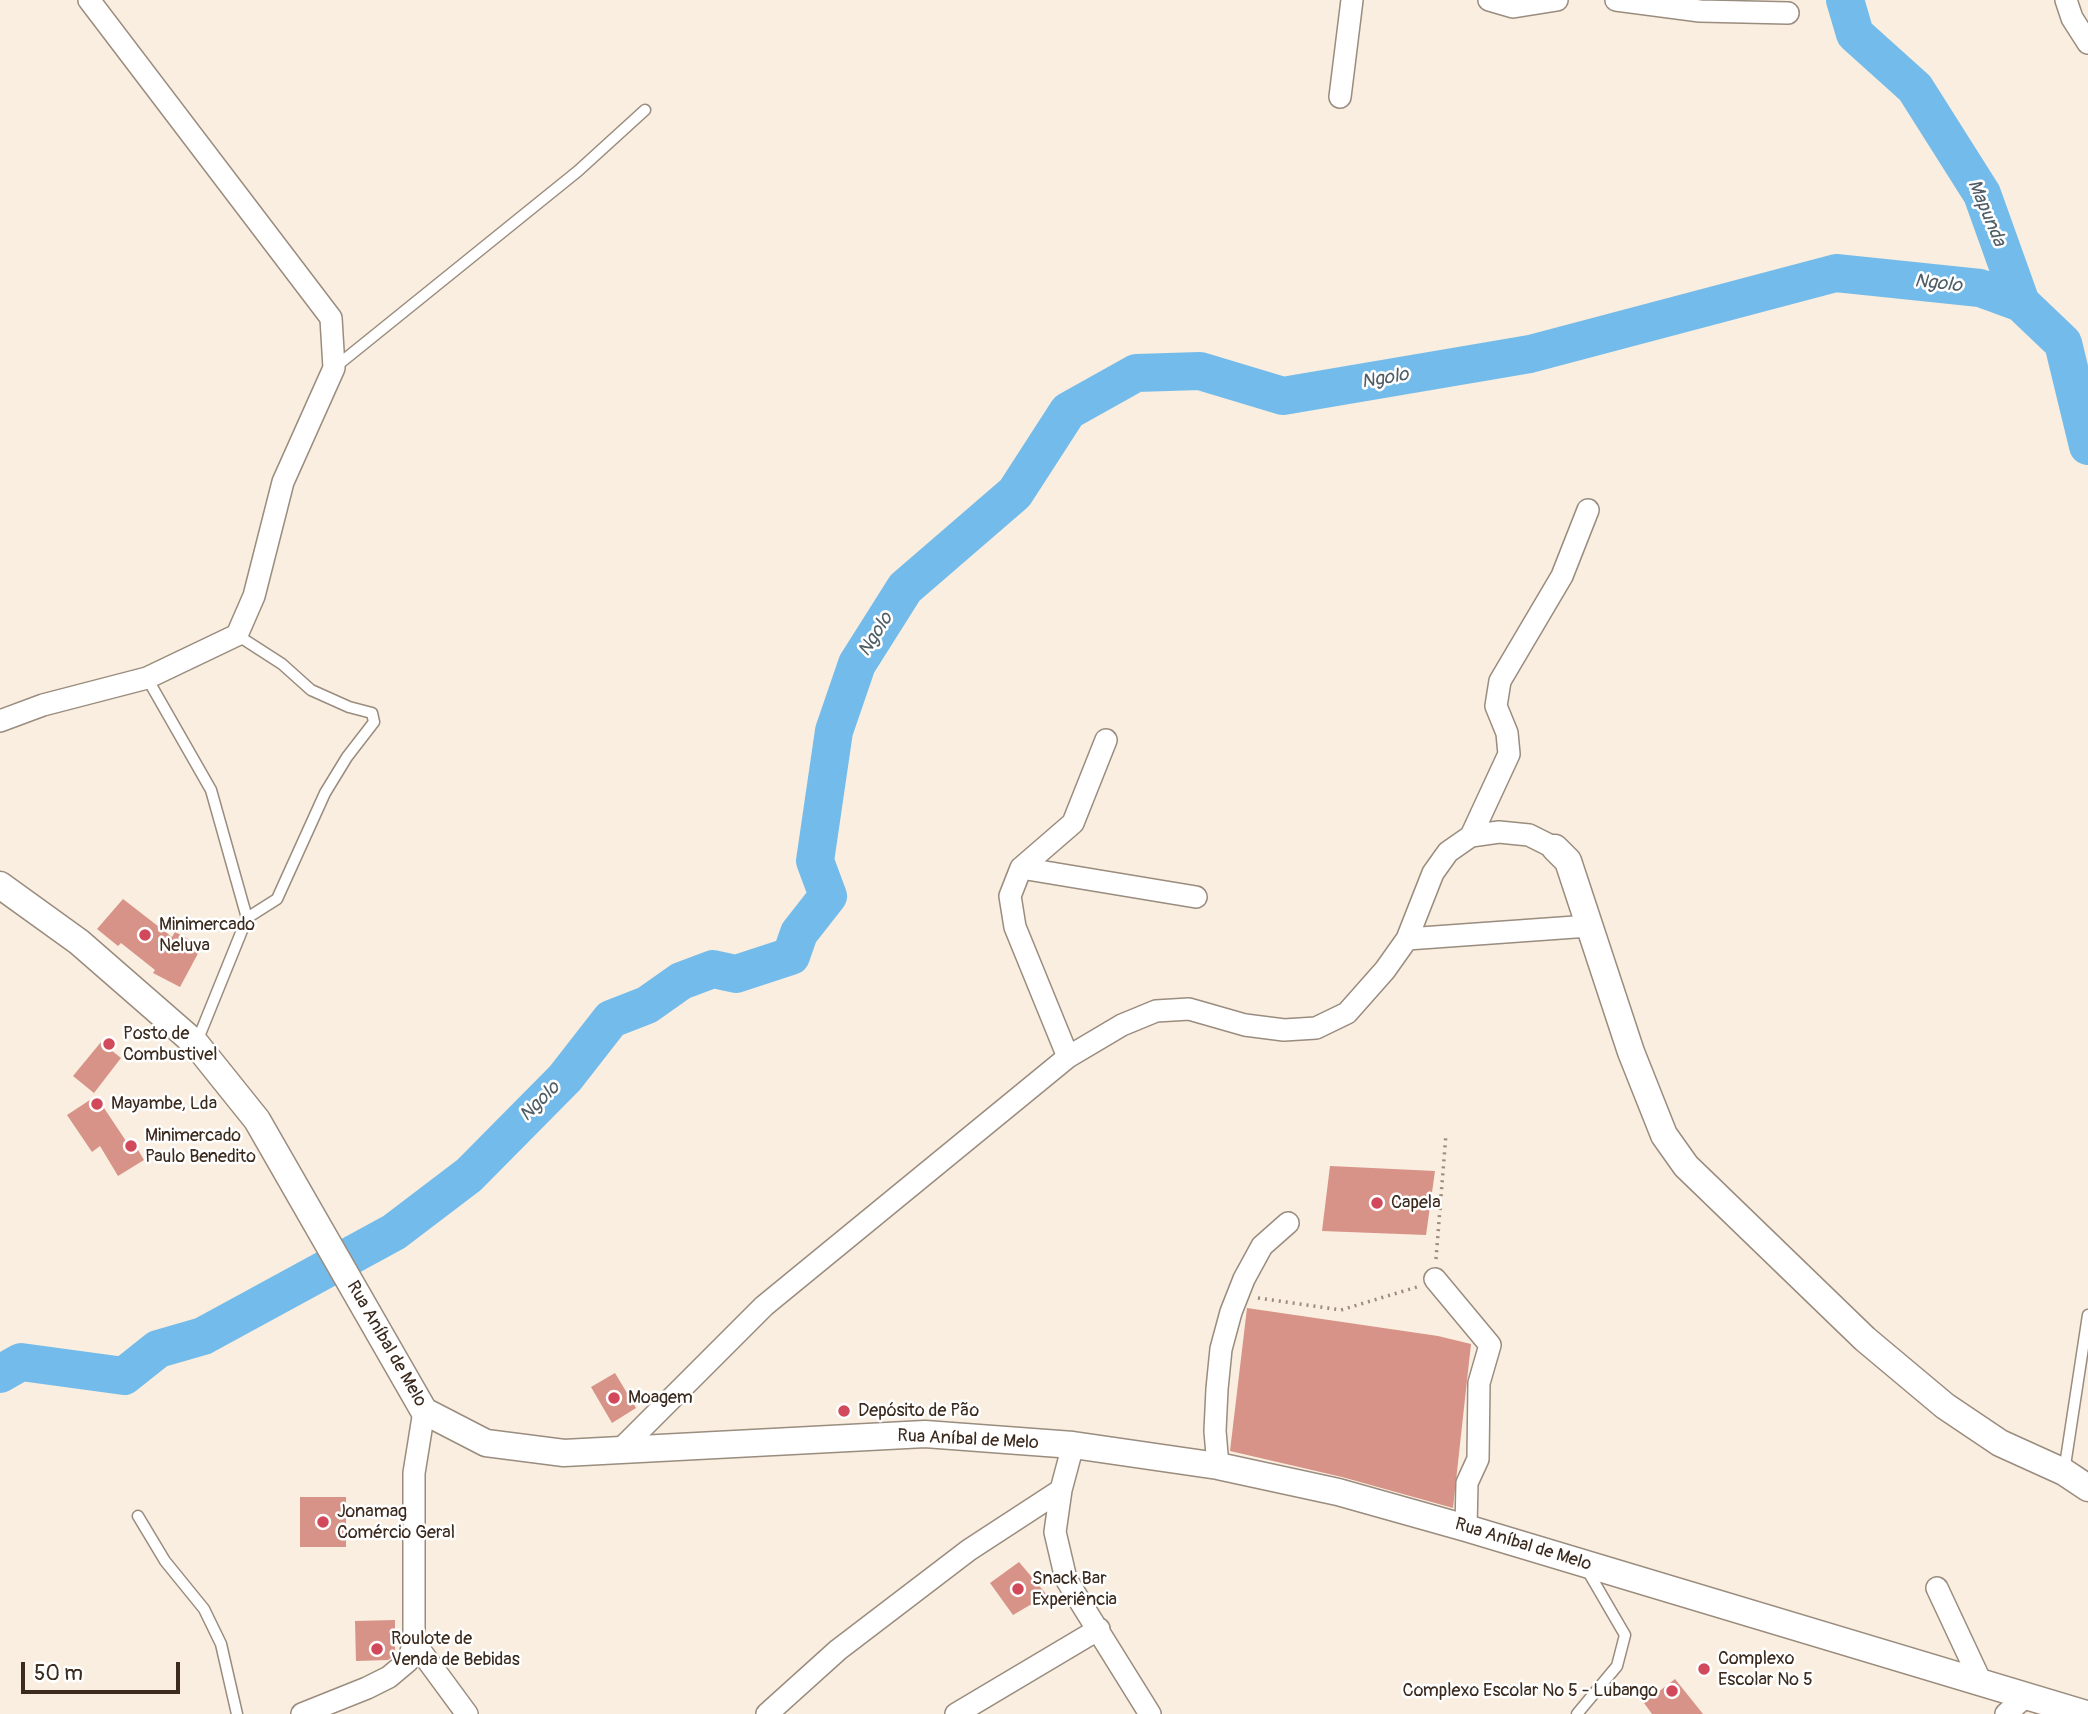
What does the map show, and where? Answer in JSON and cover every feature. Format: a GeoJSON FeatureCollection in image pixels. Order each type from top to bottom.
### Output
{"type":"FeatureCollection","features":[{"type":"Feature","properties":{"kind":"street"},"geometry":{"type":"LineString","coordinates":[[0,721],[43,705],[147,678],[237,635],[254,596],[283,482],[334,369],[331,318],[89,0]]}},
{"type":"Feature","properties":{"kind":"street"},"geometry":{"type":"LineString","coordinates":[[1340,97],[1352,0]]}},
{"type":"Feature","properties":{"kind":"street"},"geometry":{"type":"LineString","coordinates":[[1489,0],[1513,7],[1557,0]]}},
{"type":"Feature","properties":{"kind":"street"},"geometry":{"type":"LineString","coordinates":[[1616,0],[1700,11],[1788,13]]}},
{"type":"Feature","properties":{"kind":"street"},"geometry":{"type":"LineString","coordinates":[[2066,0],[2072,18],[2088,43]]}},
{"type":"Feature","properties":{"kind":"street"},"geometry":{"type":"LineString","coordinates":[[1471,836],[1509,754],[1507,733],[1496,706],[1500,681],[1562,576],[1588,510]]}},
{"type":"Feature","properties":{"kind":"street"},"geometry":{"type":"LineString","coordinates":[[1068,1057],[1015,927],[1010,896],[1021,868],[1073,823],[1106,740]]}},
{"type":"Feature","properties":{"kind":"street"},"geometry":{"type":"LineString","coordinates":[[621,1449],[764,1306],[1068,1057],[1122,1025],[1156,1011],[1189,1009],[1245,1025],[1284,1030],[1316,1028],[1347,1013],[1407,939],[1433,873],[1448,852],[1471,836],[1499,832],[1529,835],[1555,848],[1568,861],[1631,1052],[1664,1135],[1686,1166],[1865,1339],[1945,1406],[2000,1443],[2064,1472],[2088,1488]]}},
{"type":"Feature","properties":{"kind":"street"},"geometry":{"type":"LineString","coordinates":[[1021,868],[1196,897]]}},
{"type":"Feature","properties":{"kind":"street","name":"Rua Aníbal de Melo"},"geometry":{"type":"LineString","coordinates":[[0,885],[79,942],[196,1044],[257,1120],[424,1411],[486,1443],[564,1453],[925,1434],[1073,1446],[1218,1466],[1338,1492],[1466,1528],[2085,1714]]}},
{"type":"Feature","properties":{"kind":"street"},"geometry":{"type":"LineString","coordinates":[[1407,939],[1589,926]]}},
{"type":"Feature","properties":{"kind":"street"},"geometry":{"type":"LineString","coordinates":[[1218,1466],[1217,1389],[1221,1349],[1231,1311],[1262,1247],[1288,1223]]}},
{"type":"Feature","properties":{"kind":"street"},"geometry":{"type":"LineString","coordinates":[[1435,1279],[1490,1345],[1479,1384],[1478,1459],[1467,1483],[1466,1528]]}},
{"type":"Feature","properties":{"kind":"street"},"geometry":{"type":"LineString","coordinates":[[302,1714],[389,1677],[408,1661],[414,1642],[414,1473],[424,1411]]}},
{"type":"Feature","properties":{"kind":"street"},"geometry":{"type":"LineString","coordinates":[[1073,1446],[1061,1490],[1055,1532],[1066,1579],[1150,1714]]}},
{"type":"Feature","properties":{"kind":"street"},"geometry":{"type":"LineString","coordinates":[[767,1714],[838,1650],[969,1550],[1061,1490]]}},
{"type":"Feature","properties":{"kind":"street"},"geometry":{"type":"LineString","coordinates":[[1937,1588],[1981,1682]]}},
{"type":"Feature","properties":{"kind":"street"},"geometry":{"type":"LineString","coordinates":[[956,1714],[1099,1629]]}},
{"type":"Feature","properties":{"kind":"street"},"geometry":{"type":"LineString","coordinates":[[414,1642],[467,1714]]}},
{"type":"Feature","properties":{"kind":"street"},"geometry":{"type":"LineString","coordinates":[[2006,1714],[2026,1696]]}},
{"type":"Feature","properties":{"kind":"lane"},"geometry":{"type":"LineString","coordinates":[[334,369],[578,171],[645,110]]}},
{"type":"Feature","properties":{"kind":"lane"},"geometry":{"type":"LineString","coordinates":[[196,1044],[247,918],[276,899],[325,793],[347,757],[374,722],[372,713],[349,707],[311,690],[282,664],[237,635]]}},
{"type":"Feature","properties":{"kind":"lane"},"geometry":{"type":"LineString","coordinates":[[147,678],[211,790],[247,918]]}},
{"type":"Feature","properties":{"kind":"lane"},"geometry":{"type":"LineString","coordinates":[[2064,1472],[2088,1315]]}},
{"type":"Feature","properties":{"kind":"lane"},"geometry":{"type":"LineString","coordinates":[[138,1516],[165,1561],[204,1609],[221,1644],[237,1714]]}},
{"type":"Feature","properties":{"kind":"lane"},"geometry":{"type":"LineString","coordinates":[[1577,1714],[1618,1667],[1625,1635],[1583,1563]]}},
{"type":"Feature","properties":{"kind":"path"},"geometry":{"type":"LineString","coordinates":[[1252,1297],[1341,1310],[1395,1296],[1435,1279],[1446,1133]]}},
{"type":"Feature","properties":{"kind":"building"},"geometry":{"type":"Polygon","coordinates":[[[123,899],[172,937],[175,932],[202,946],[180,987],[153,973],[155,970],[121,943],[118,946],[97,929],[123,899]]]}},
{"type":"Feature","properties":{"kind":"building"},"geometry":{"type":"Polygon","coordinates":[[[101,1042],[121,1058],[94,1093],[73,1076],[101,1042]]]}},
{"type":"Feature","properties":{"kind":"building"},"geometry":{"type":"Polygon","coordinates":[[[96,1096],[126,1141],[131,1138],[144,1160],[118,1176],[100,1146],[92,1152],[67,1115],[96,1096]]]}},
{"type":"Feature","properties":{"kind":"building","name":"Capela"},"geometry":{"type":"Polygon","coordinates":[[[1330,1166],[1435,1171],[1426,1235],[1322,1231],[1330,1166]]]}},
{"type":"Feature","properties":{"kind":"building"},"geometry":{"type":"Polygon","coordinates":[[[1247,1308],[1438,1336],[1471,1344],[1453,1508],[1342,1477],[1230,1451],[1247,1308]]]}},
{"type":"Feature","properties":{"kind":"building","name":"Moagem"},"geometry":{"type":"Polygon","coordinates":[[[615,1373],[636,1408],[612,1423],[591,1387],[615,1373]]]}},
{"type":"Feature","properties":{"kind":"building","name":"Jonamag Comércio Geral"},"geometry":{"type":"Polygon","coordinates":[[[300,1497],[346,1497],[346,1547],[300,1547],[300,1497]]]}},
{"type":"Feature","properties":{"kind":"building","name":"Snack Bar Experiência"},"geometry":{"type":"Polygon","coordinates":[[[1019,1562],[1047,1595],[1013,1615],[990,1583],[1019,1562]]]}},
{"type":"Feature","properties":{"kind":"building"},"geometry":{"type":"Polygon","coordinates":[[[395,1620],[395,1655],[388,1660],[356,1661],[355,1621],[395,1620]]]}},
{"type":"Feature","properties":{"kind":"building","name":"Complexo Escolar Nº 5 - Lubango"},"geometry":{"type":"Polygon","coordinates":[[[1675,1679],[1703,1714],[1652,1714],[1644,1703],[1675,1679]]]}},
{"type":"Feature","properties":{"kind":"waterway","name":"Mapunda"},"geometry":{"type":"LineString","coordinates":[[1845,0],[1855,34],[1915,88],[1982,194],[2021,303],[2063,343],[2088,446]]}},
{"type":"Feature","properties":{"kind":"waterway","name":"Ngolo"},"geometry":{"type":"LineString","coordinates":[[0,1374],[21,1362],[124,1376],[158,1349],[203,1336],[394,1232],[469,1175],[565,1078],[611,1019],[647,1005],[681,981],[713,969],[736,974],[791,956],[799,933],[828,896],[815,861],[834,731],[857,664],[905,588],[1015,493],[1068,411],[1136,373],[1200,371],[1283,396],[1530,354],[1836,273],[1980,288],[2021,303]]}},
{"type":"Feature","properties":{"kind":"place","name":"Minimercado Neluva"},"geometry":{"type":"Point","coordinates":[145,935]}},
{"type":"Feature","properties":{"kind":"place","name":"Posto de Combustivel"},"geometry":{"type":"Point","coordinates":[109,1044]}},
{"type":"Feature","properties":{"kind":"place","name":"Mayambe, Lda"},"geometry":{"type":"Point","coordinates":[97,1104]}},
{"type":"Feature","properties":{"kind":"place","name":"Minimercado Paulo Benedito"},"geometry":{"type":"Point","coordinates":[131,1146]}},
{"type":"Feature","properties":{"kind":"place","name":"Capela"},"geometry":{"type":"Point","coordinates":[1377,1203]}},
{"type":"Feature","properties":{"kind":"place","name":"Moagem"},"geometry":{"type":"Point","coordinates":[614,1398]}},
{"type":"Feature","properties":{"kind":"place","name":"Depósito de Pão"},"geometry":{"type":"Point","coordinates":[844,1411]}},
{"type":"Feature","properties":{"kind":"place","name":"Jonamag Comércio Geral"},"geometry":{"type":"Point","coordinates":[323,1522]}},
{"type":"Feature","properties":{"kind":"place","name":"Snack Bar Experiência"},"geometry":{"type":"Point","coordinates":[1018,1589]}},
{"type":"Feature","properties":{"kind":"place","name":"Roulote de Venda de Bebidas"},"geometry":{"type":"Point","coordinates":[377,1649]}},
{"type":"Feature","properties":{"kind":"place","name":"Complexo Escolar Nº 5"},"geometry":{"type":"Point","coordinates":[1704,1669]}},
{"type":"Feature","properties":{"kind":"place","name":"Complexo Escolar Nº 5 - Lubango"},"geometry":{"type":"Point","coordinates":[1672,1691]}}]}
